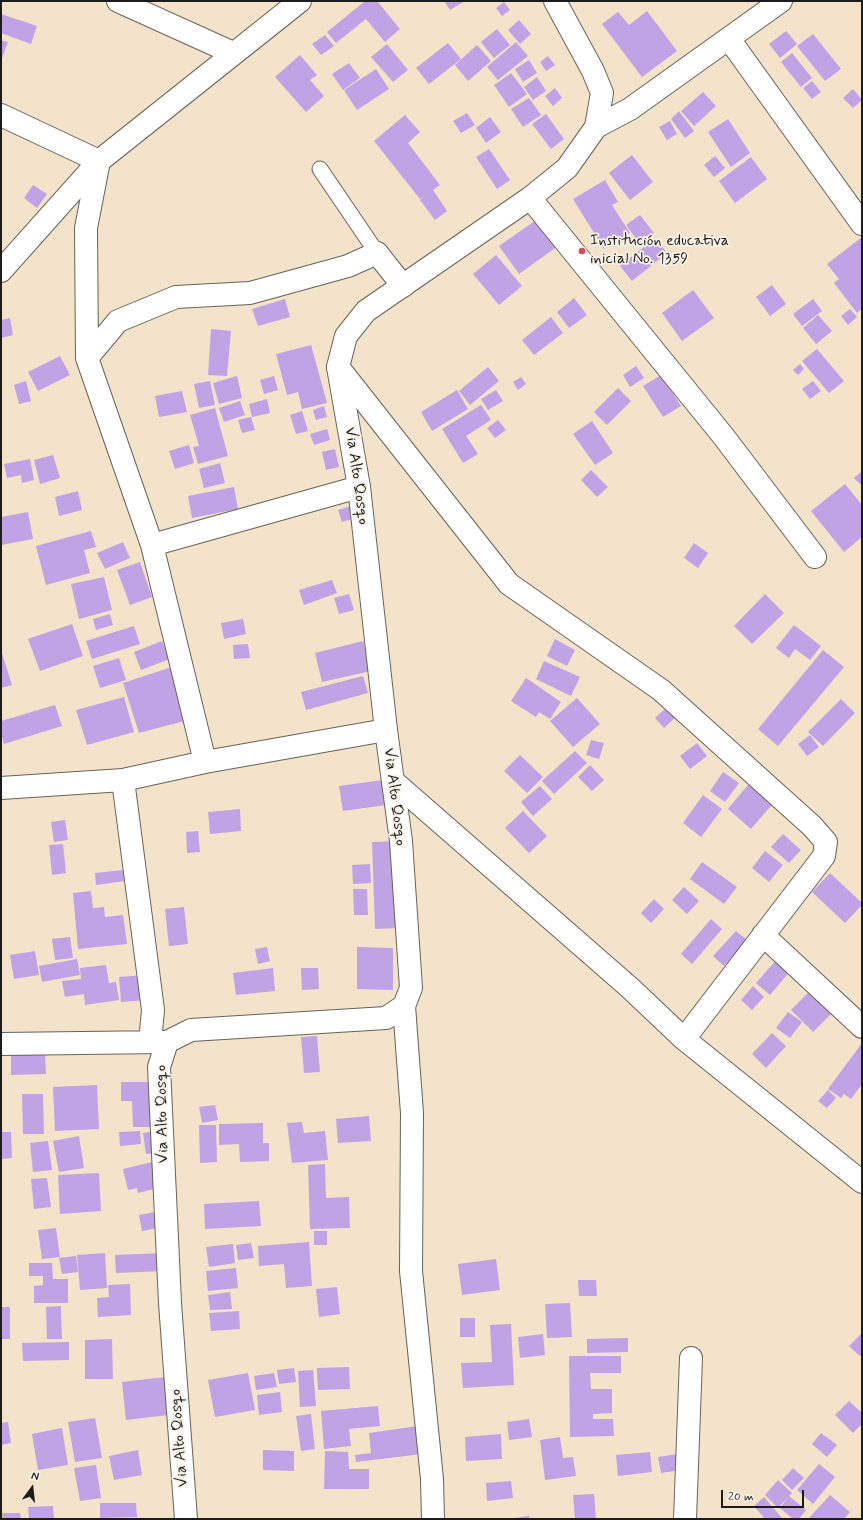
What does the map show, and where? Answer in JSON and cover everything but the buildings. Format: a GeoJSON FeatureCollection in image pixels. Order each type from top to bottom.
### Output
{"type":"FeatureCollection","features":[{"type":"Feature","properties":{"kind":"street"},"geometry":{"type":"LineString","coordinates":[[118,1],[233,53]]}},
{"type":"Feature","properties":{"kind":"street"},"geometry":{"type":"LineString","coordinates":[[1,271],[99,161],[300,1]]}},
{"type":"Feature","properties":{"kind":"street","name":"Via Alto Qosqo"},"geometry":{"type":"LineString","coordinates":[[186,1519],[170,1303],[158,1042],[191,1030],[386,1018],[404,1006],[411,988],[401,841],[386,730],[359,487],[338,367],[346,336],[366,311],[435,262],[530,198],[567,168],[596,127],[602,93],[568,22],[555,1]]}},
{"type":"Feature","properties":{"kind":"street"},"geometry":{"type":"LineString","coordinates":[[596,127],[630,109],[781,1]]}},
{"type":"Feature","properties":{"kind":"street"},"geometry":{"type":"LineString","coordinates":[[729,39],[862,224]]}},
{"type":"Feature","properties":{"kind":"street"},"geometry":{"type":"LineString","coordinates":[[1,115],[99,161]]}},
{"type":"Feature","properties":{"kind":"street"},"geometry":{"type":"LineString","coordinates":[[99,161],[86,228],[87,358],[152,545],[205,762]]}},
{"type":"Feature","properties":{"kind":"street"},"geometry":{"type":"LineString","coordinates":[[530,198],[724,437],[815,557]]}},
{"type":"Feature","properties":{"kind":"street"},"geometry":{"type":"LineString","coordinates":[[87,358],[118,321],[176,297],[250,293],[348,266],[377,253],[402,286]]}},
{"type":"Feature","properties":{"kind":"street"},"geometry":{"type":"LineString","coordinates":[[338,367],[509,584],[661,690],[812,826],[826,842],[824,856],[684,1038]]}},
{"type":"Feature","properties":{"kind":"street"},"geometry":{"type":"LineString","coordinates":[[152,545],[359,487]]}},
{"type":"Feature","properties":{"kind":"street"},"geometry":{"type":"LineString","coordinates":[[1,788],[123,780],[205,762],[386,730]]}},
{"type":"Feature","properties":{"kind":"street"},"geometry":{"type":"LineString","coordinates":[[1,1044],[158,1042],[152,1010],[123,780]]}},
{"type":"Feature","properties":{"kind":"street"},"geometry":{"type":"LineString","coordinates":[[393,781],[629,986],[684,1038],[862,1182]]}},
{"type":"Feature","properties":{"kind":"street"},"geometry":{"type":"LineString","coordinates":[[763,936],[862,1027]]}},
{"type":"Feature","properties":{"kind":"street"},"geometry":{"type":"LineString","coordinates":[[404,1006],[412,1113],[411,1271],[432,1479],[433,1519]]}},
{"type":"Feature","properties":{"kind":"street"},"geometry":{"type":"LineString","coordinates":[[685,1519],[691,1358]]}},
{"type":"Feature","properties":{"kind":"lane"},"geometry":{"type":"LineString","coordinates":[[320,169],[377,253]]}},
{"type":"Feature","properties":{"kind":"place","name":"Institución educativa inicial No. 1359"},"geometry":{"type":"Point","coordinates":[582,251]}}]}
